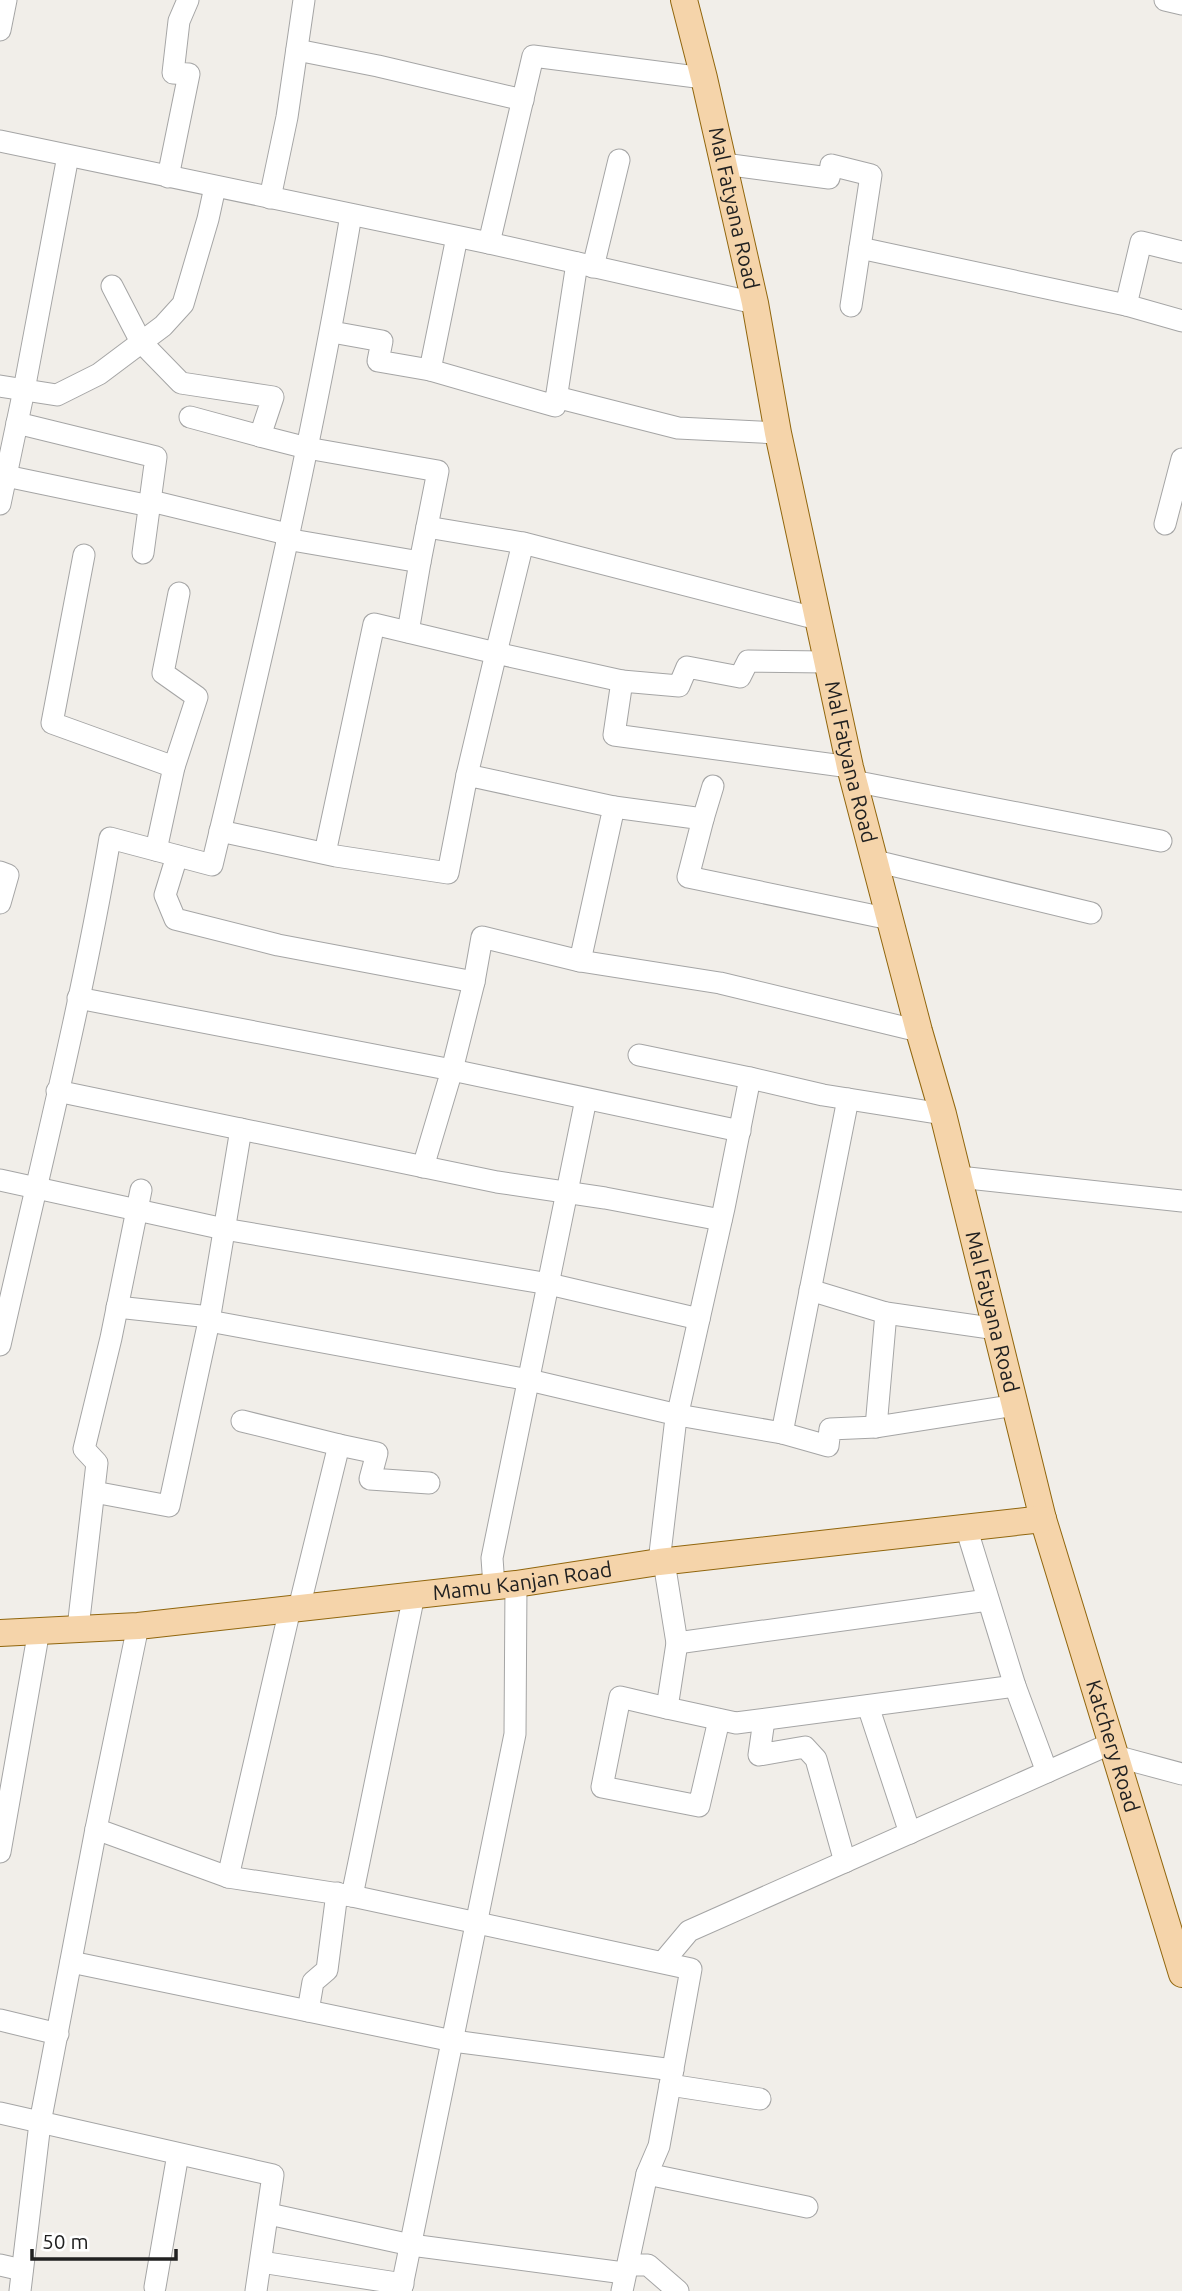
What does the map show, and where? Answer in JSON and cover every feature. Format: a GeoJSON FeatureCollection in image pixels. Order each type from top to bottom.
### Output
{"type":"FeatureCollection","features":[{"type":"Feature","properties":{"kind":"main road","name":"Mal Fatyana Road"},"geometry":{"type":"LineString","coordinates":[[684,0],[755,303],[778,433],[852,774],[943,1114],[1043,1519]]}},
{"type":"Feature","properties":{"kind":"main road","name":"Mamu Kanjan Road"},"geometry":{"type":"LineString","coordinates":[[0,1633],[138,1626],[505,1585],[662,1562],[1043,1519]]}},
{"type":"Feature","properties":{"kind":"main road","name":"Katchery Road"},"geometry":{"type":"LineString","coordinates":[[1043,1519],[1182,1974]]}},
{"type":"Feature","properties":{"kind":"street"},"geometry":{"type":"LineString","coordinates":[[0,30],[6,0]]}},
{"type":"Feature","properties":{"kind":"street"},"geometry":{"type":"LineString","coordinates":[[168,177],[189,74],[173,72],[179,21],[188,0]]}},
{"type":"Feature","properties":{"kind":"street"},"geometry":{"type":"LineString","coordinates":[[270,198],[287,117],[303,0]]}},
{"type":"Feature","properties":{"kind":"street"},"geometry":{"type":"LineString","coordinates":[[1165,0],[1182,4]]}},
{"type":"Feature","properties":{"kind":"street"},"geometry":{"type":"LineString","coordinates":[[297,50],[523,100]]}},
{"type":"Feature","properties":{"kind":"street"},"geometry":{"type":"LineString","coordinates":[[489,243],[533,56],[704,78]]}},
{"type":"Feature","properties":{"kind":"street"},"geometry":{"type":"LineString","coordinates":[[0,141],[489,243],[755,303]]}},
{"type":"Feature","properties":{"kind":"street"},"geometry":{"type":"LineString","coordinates":[[0,504],[68,156]]}},
{"type":"Feature","properties":{"kind":"street"},"geometry":{"type":"LineString","coordinates":[[331,332],[382,341],[378,361],[430,370],[555,407],[585,265],[619,160]]}},
{"type":"Feature","properties":{"kind":"street"},"geometry":{"type":"LineString","coordinates":[[724,164],[829,178],[831,165],[871,175],[851,306]]}},
{"type":"Feature","properties":{"kind":"street"},"geometry":{"type":"LineString","coordinates":[[0,386],[57,395],[99,374],[163,326],[183,304],[215,187]]}},
{"type":"Feature","properties":{"kind":"street"},"geometry":{"type":"LineString","coordinates":[[0,1345],[7,1281],[35,1189],[100,896],[110,838],[212,865],[307,448],[351,215]]}},
{"type":"Feature","properties":{"kind":"street"},"geometry":{"type":"LineString","coordinates":[[430,370],[457,237]]}},
{"type":"Feature","properties":{"kind":"street"},"geometry":{"type":"LineString","coordinates":[[1126,305],[1141,242],[1182,252]]}},
{"type":"Feature","properties":{"kind":"street"},"geometry":{"type":"LineString","coordinates":[[860,248],[1126,305],[1182,321]]}},
{"type":"Feature","properties":{"kind":"street"},"geometry":{"type":"LineString","coordinates":[[112,286],[141,342],[181,383],[272,397],[260,436]]}},
{"type":"Feature","properties":{"kind":"street"},"geometry":{"type":"LineString","coordinates":[[556,397],[678,428],[778,433]]}},
{"type":"Feature","properties":{"kind":"street"},"geometry":{"type":"LineString","coordinates":[[190,417],[307,448],[438,471],[408,632]]}},
{"type":"Feature","properties":{"kind":"street"},"geometry":{"type":"LineString","coordinates":[[17,423],[156,457],[143,553]]}},
{"type":"Feature","properties":{"kind":"street"},"geometry":{"type":"LineString","coordinates":[[1165,524],[1182,459]]}},
{"type":"Feature","properties":{"kind":"street"},"geometry":{"type":"LineString","coordinates":[[6,476],[150,504],[287,537],[420,562]]}},
{"type":"Feature","properties":{"kind":"street"},"geometry":{"type":"LineString","coordinates":[[427,527],[523,543],[818,619]]}},
{"type":"Feature","properties":{"kind":"street"},"geometry":{"type":"LineString","coordinates":[[220,831],[325,853],[448,873],[467,775],[523,543]]}},
{"type":"Feature","properties":{"kind":"street"},"geometry":{"type":"LineString","coordinates":[[84,555],[52,723],[174,767]]}},
{"type":"Feature","properties":{"kind":"street"},"geometry":{"type":"LineString","coordinates":[[156,850],[174,767],[197,697],[163,673],[179,593]]}},
{"type":"Feature","properties":{"kind":"street"},"geometry":{"type":"LineString","coordinates":[[325,853],[374,624],[622,681],[679,686],[687,667],[740,677],[748,661],[826,662]]}},
{"type":"Feature","properties":{"kind":"street"},"geometry":{"type":"LineString","coordinates":[[622,681],[614,735],[852,774],[1161,841]]}},
{"type":"Feature","properties":{"kind":"street"},"geometry":{"type":"LineString","coordinates":[[467,775],[614,807],[703,819]]}},
{"type":"Feature","properties":{"kind":"street"},"geometry":{"type":"LineString","coordinates":[[713,786],[688,877],[890,919]]}},
{"type":"Feature","properties":{"kind":"street"},"geometry":{"type":"LineString","coordinates":[[580,961],[614,807]]}},
{"type":"Feature","properties":{"kind":"street"},"geometry":{"type":"LineString","coordinates":[[177,856],[165,895],[175,919],[278,945],[474,982]]}},
{"type":"Feature","properties":{"kind":"street"},"geometry":{"type":"LineString","coordinates":[[874,861],[1091,913]]}},
{"type":"Feature","properties":{"kind":"street"},"geometry":{"type":"LineString","coordinates":[[0,872],[8,875],[0,903]]}},
{"type":"Feature","properties":{"kind":"street"},"geometry":{"type":"LineString","coordinates":[[423,1167],[452,1070],[482,937],[580,961],[720,983],[919,1031]]}},
{"type":"Feature","properties":{"kind":"street"},"geometry":{"type":"LineString","coordinates":[[78,998],[452,1070],[740,1130]]}},
{"type":"Feature","properties":{"kind":"street"},"geometry":{"type":"LineString","coordinates":[[639,1055],[848,1099],[943,1114]]}},
{"type":"Feature","properties":{"kind":"street"},"geometry":{"type":"LineString","coordinates":[[667,1708],[677,1643],[662,1562],[678,1415],[750,1078]]}},
{"type":"Feature","properties":{"kind":"street"},"geometry":{"type":"LineString","coordinates":[[57,1091],[497,1182],[721,1220]]}},
{"type":"Feature","properties":{"kind":"street"},"geometry":{"type":"LineString","coordinates":[[261,2262],[402,2288],[515,1734],[505,1585],[492,1558],[586,1099]]}},
{"type":"Feature","properties":{"kind":"street"},"geometry":{"type":"LineString","coordinates":[[782,1433],[848,1099]]}},
{"type":"Feature","properties":{"kind":"street"},"geometry":{"type":"LineString","coordinates":[[94,1492],[169,1506],[209,1319],[241,1129]]}},
{"type":"Feature","properties":{"kind":"street"},"geometry":{"type":"LineString","coordinates":[[959,1177],[1182,1201]]}},
{"type":"Feature","properties":{"kind":"street"},"geometry":{"type":"LineString","coordinates":[[0,1180],[35,1189],[139,1200],[224,1229],[549,1284],[699,1319]]}},
{"type":"Feature","properties":{"kind":"street"},"geometry":{"type":"LineString","coordinates":[[78,1628],[97,1463],[84,1449],[139,1200]]}},
{"type":"Feature","properties":{"kind":"street"},"geometry":{"type":"LineString","coordinates":[[810,1290],[886,1313],[997,1329]]}},
{"type":"Feature","properties":{"kind":"street"},"geometry":{"type":"LineString","coordinates":[[117,1307],[209,1319],[529,1380],[678,1415],[782,1433],[828,1446],[830,1429],[876,1427],[1016,1405]]}},
{"type":"Feature","properties":{"kind":"street"},"geometry":{"type":"LineString","coordinates":[[876,1427],[886,1313]]}},
{"type":"Feature","properties":{"kind":"street"},"geometry":{"type":"LineString","coordinates":[[242,1421],[377,1453],[370,1479],[429,1483]]}},
{"type":"Feature","properties":{"kind":"street"},"geometry":{"type":"LineString","coordinates":[[228,1877],[339,1445]]}},
{"type":"Feature","properties":{"kind":"street"},"geometry":{"type":"LineString","coordinates":[[966,1527],[1015,1686],[1047,1772]]}},
{"type":"Feature","properties":{"kind":"street"},"geometry":{"type":"LineString","coordinates":[[308,2011],[313,1982],[327,1970],[414,1595]]}},
{"type":"Feature","properties":{"kind":"street"},"geometry":{"type":"LineString","coordinates":[[677,1643],[988,1600]]}},
{"type":"Feature","properties":{"kind":"street"},"geometry":{"type":"LineString","coordinates":[[0,2265],[21,2280],[40,2123],[138,1626]]}},
{"type":"Feature","properties":{"kind":"street"},"geometry":{"type":"LineString","coordinates":[[0,1852],[39,1630]]}},
{"type":"Feature","properties":{"kind":"street"},"geometry":{"type":"LineString","coordinates":[[719,1720],[699,1806],[602,1787],[620,1696],[736,1723],[1015,1686]]}},
{"type":"Feature","properties":{"kind":"street"},"geometry":{"type":"LineString","coordinates":[[867,1706],[910,1833]]}},
{"type":"Feature","properties":{"kind":"street"},"geometry":{"type":"LineString","coordinates":[[764,1720],[759,1755],[806,1747],[816,1759],[845,1861]]}},
{"type":"Feature","properties":{"kind":"street"},"geometry":{"type":"LineString","coordinates":[[663,1962],[689,1931],[1047,1772],[1114,1749],[1182,1773]]}},
{"type":"Feature","properties":{"kind":"street"},"geometry":{"type":"LineString","coordinates":[[96,1829],[228,1877],[345,1894],[691,1969],[659,2146],[647,2174],[622,2291]]}},
{"type":"Feature","properties":{"kind":"street"},"geometry":{"type":"LineString","coordinates":[[71,1962],[453,2041],[671,2078],[761,2099]]}},
{"type":"Feature","properties":{"kind":"street"},"geometry":{"type":"LineString","coordinates":[[0,2020],[58,2034]]}},
{"type":"Feature","properties":{"kind":"street"},"geometry":{"type":"LineString","coordinates":[[0,2113],[274,2175],[256,2291]]}},
{"type":"Feature","properties":{"kind":"street"},"geometry":{"type":"LineString","coordinates":[[155,2287],[178,2154]]}},
{"type":"Feature","properties":{"kind":"street"},"geometry":{"type":"LineString","coordinates":[[647,2174],[807,2207]]}},
{"type":"Feature","properties":{"kind":"street"},"geometry":{"type":"LineString","coordinates":[[269,2214],[411,2245],[624,2273],[629,2265]]}},
{"type":"Feature","properties":{"kind":"street"},"geometry":{"type":"LineString","coordinates":[[629,2265],[648,2265],[678,2291]]}}]}
